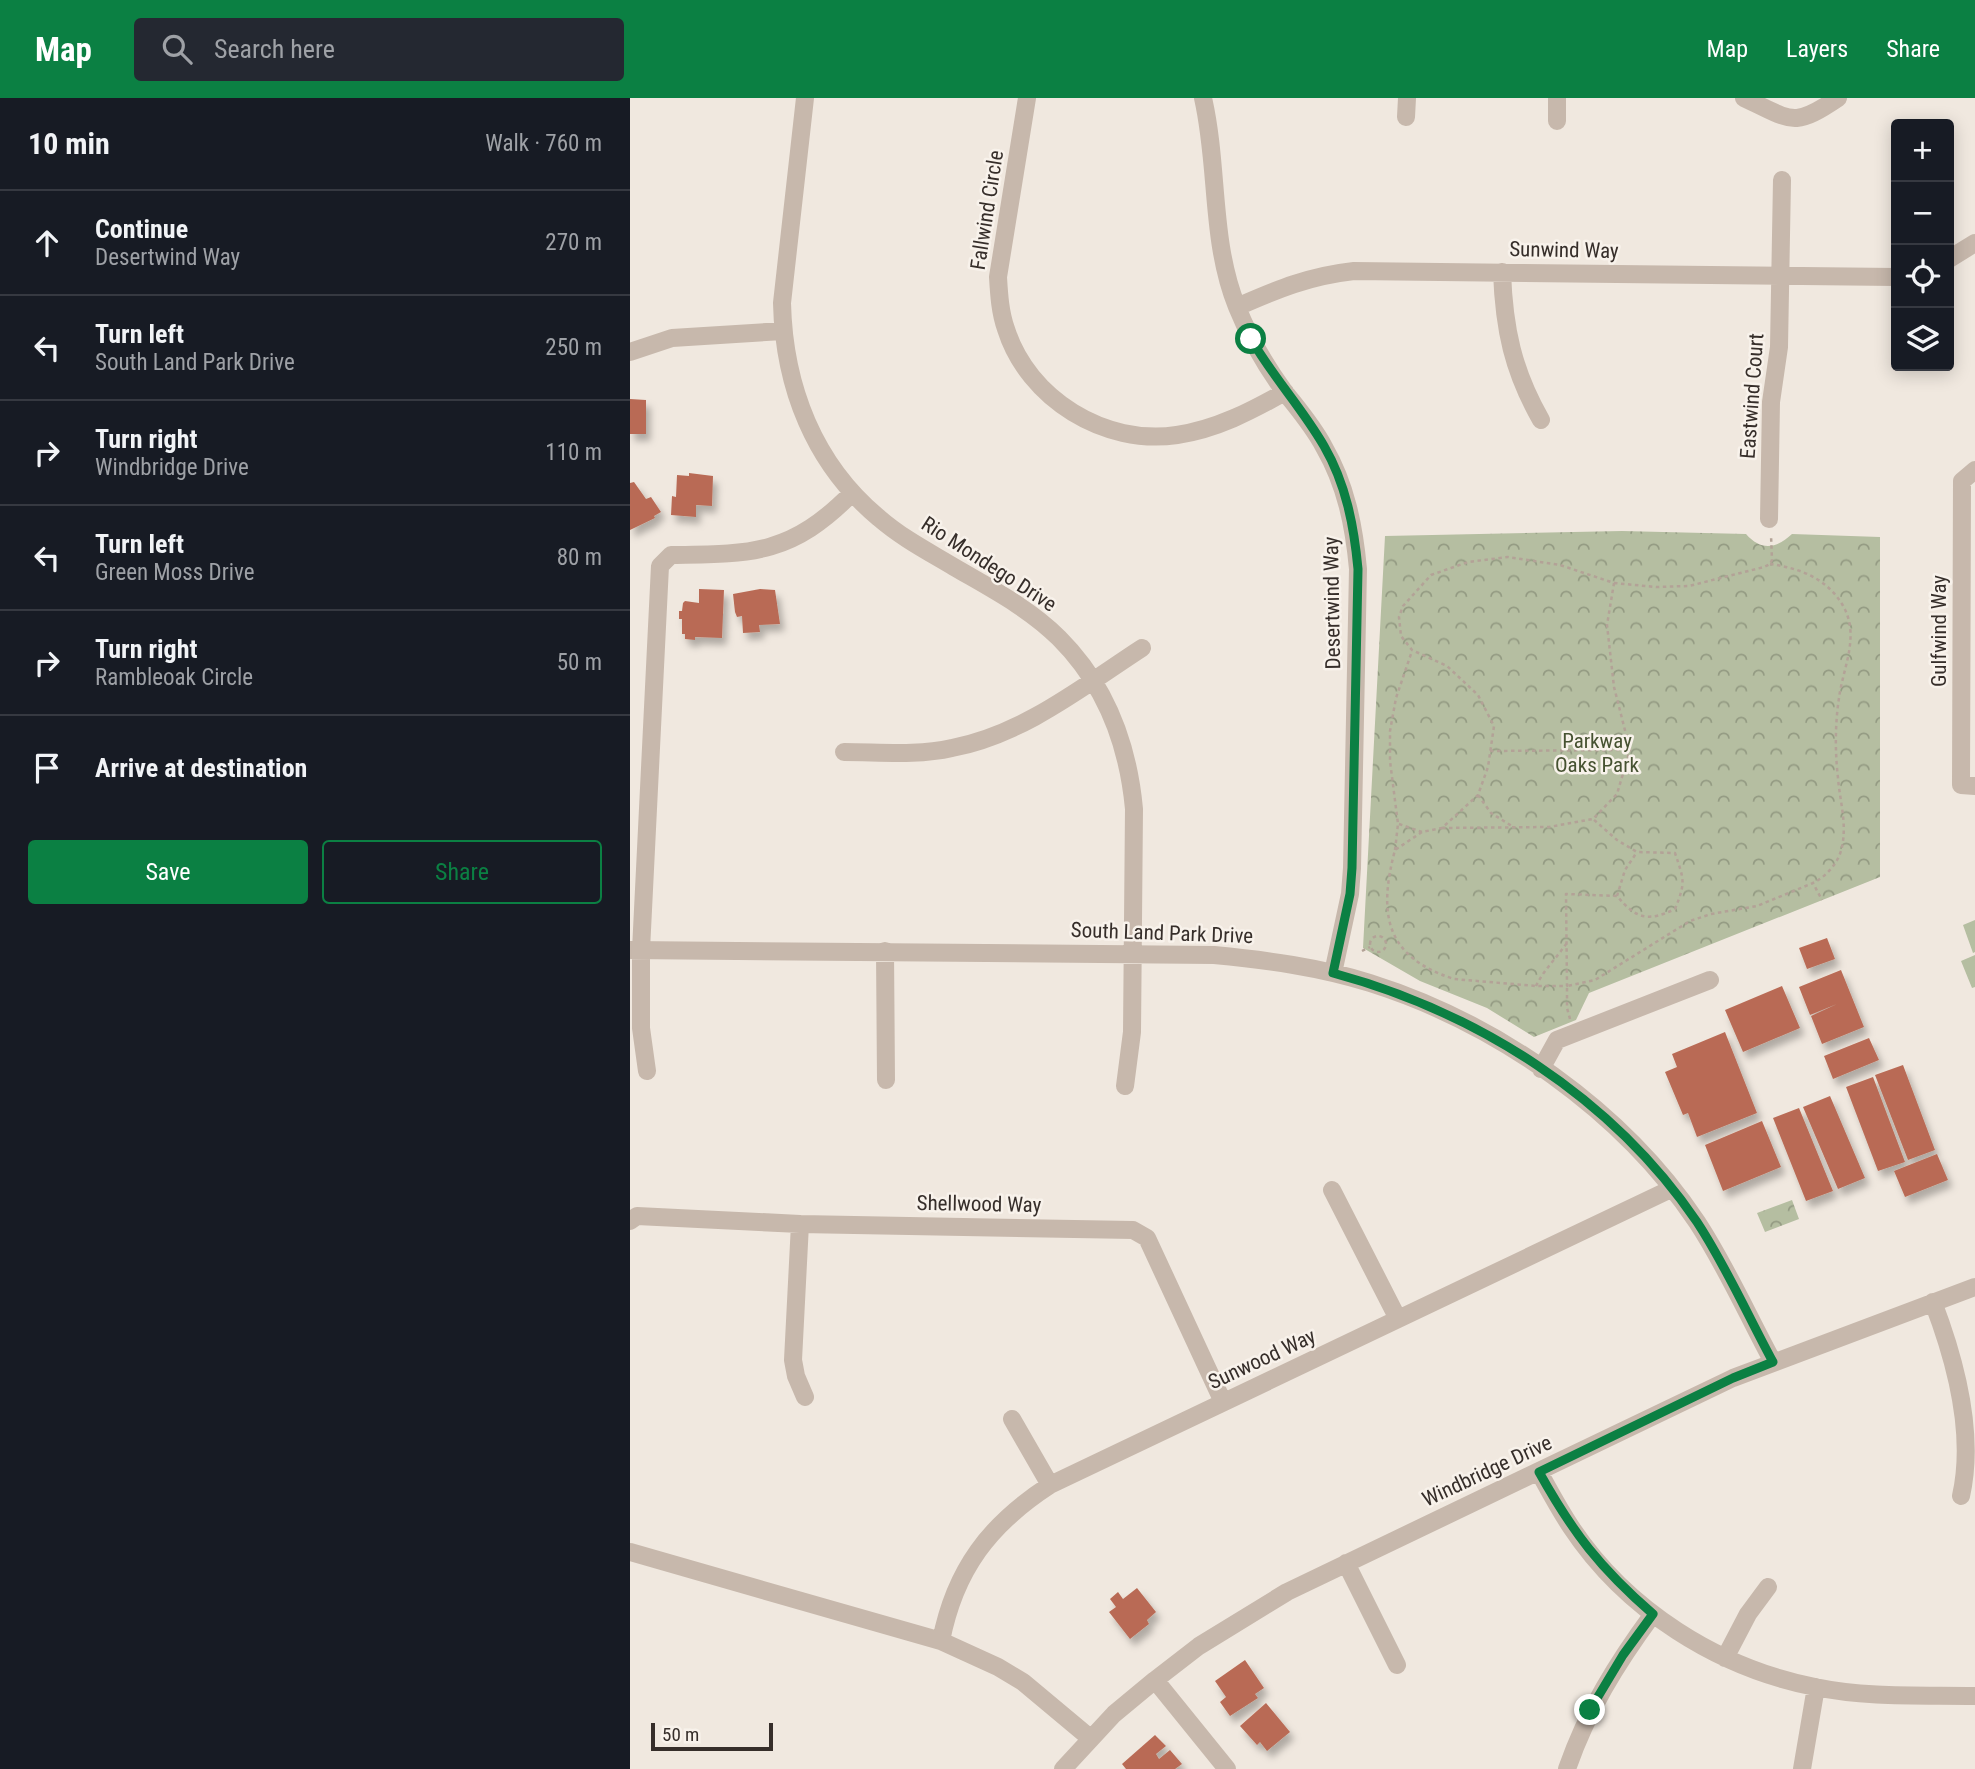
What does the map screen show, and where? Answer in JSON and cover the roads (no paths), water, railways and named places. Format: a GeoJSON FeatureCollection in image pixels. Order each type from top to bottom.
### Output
{"type":"FeatureCollection","features":[{"type":"Feature","properties":{"kind":"street","name":"Rio Mondego Drive"},"geometry":{"type":"LineString","coordinates":[[805,98],[782,303],[789,373],[811,435],[828,463],[852,493],[901,535],[1035,617],[1072,653],[1093,680],[1114,718],[1124,747],[1134,809],[1132,1032],[1125,1086]]}},
{"type":"Feature","properties":{"kind":"street","name":"Fallwind Circle"},"geometry":{"type":"LineString","coordinates":[[1027,98],[999,276],[1000,305],[1006,330],[1015,352],[1036,382],[1061,405],[1092,423],[1124,433],[1157,437],[1205,429],[1285,392]]}},
{"type":"Feature","properties":{"kind":"street","name":"Desertwind Way"},"geometry":{"type":"LineString","coordinates":[[1203,98],[1212,149],[1218,235],[1226,275],[1237,307],[1251,339],[1285,392],[1313,428],[1337,472],[1355,536],[1358,569],[1352,868],[1350,894],[1333,973]]}},
{"type":"Feature","properties":{"kind":"street"},"geometry":{"type":"LineString","coordinates":[[1406,117],[1407,98]]}},
{"type":"Feature","properties":{"kind":"street"},"geometry":{"type":"LineString","coordinates":[[1557,98],[1557,121]]}},
{"type":"Feature","properties":{"kind":"street"},"geometry":{"type":"LineString","coordinates":[[1744,98],[1787,118],[1800,119],[1812,116],[1838,98]]}},
{"type":"Feature","properties":{"kind":"street","name":"Eastwind Court"},"geometry":{"type":"LineString","coordinates":[[1769,519],[1771,402],[1779,347],[1782,180]]}},
{"type":"Feature","properties":{"kind":"street"},"geometry":{"type":"LineString","coordinates":[[1954,256],[1975,243]]}},
{"type":"Feature","properties":{"kind":"street","name":"Sunwind Way"},"geometry":{"type":"LineString","coordinates":[[1237,307],[1293,283],[1354,271],[1891,277]]}},
{"type":"Feature","properties":{"kind":"street"},"geometry":{"type":"LineString","coordinates":[[1502,272],[1509,343],[1519,376],[1541,420]]}},
{"type":"Feature","properties":{"kind":"street"},"geometry":{"type":"LineString","coordinates":[[630,352],[672,338],[783,331]]}},
{"type":"Feature","properties":{"kind":"street","name":"Gulfwind Way"},"geometry":{"type":"LineString","coordinates":[[1975,470],[1962,481],[1961,785],[1975,786]]}},
{"type":"Feature","properties":{"kind":"street"},"geometry":{"type":"LineString","coordinates":[[647,1071],[635,950],[660,566],[671,555],[732,554],[781,544],[822,521],[852,493]]}},
{"type":"Feature","properties":{"kind":"street"},"geometry":{"type":"LineString","coordinates":[[844,752],[919,752],[951,749],[982,741],[1036,717],[1142,648]]}},
{"type":"Feature","properties":{"kind":"street","name":"South Land Park Drive"},"geometry":{"type":"LineString","coordinates":[[635,950],[1214,955],[1267,960],[1371,983],[1459,1020],[1506,1046],[1580,1094],[1613,1123],[1696,1221],[1773,1362]]}},
{"type":"Feature","properties":{"kind":"street"},"geometry":{"type":"LineString","coordinates":[[885,951],[886,1080]]}},
{"type":"Feature","properties":{"kind":"street"},"geometry":{"type":"LineString","coordinates":[[1541,1069],[1557,1041],[1710,980]]}},
{"type":"Feature","properties":{"kind":"street","name":"Sunwood Way"},"geometry":{"type":"LineString","coordinates":[[941,1641],[946,1613],[956,1588],[976,1553],[1004,1519],[1050,1485],[1671,1189]]}},
{"type":"Feature","properties":{"kind":"street"},"geometry":{"type":"LineString","coordinates":[[1332,1190],[1398,1319]]}},
{"type":"Feature","properties":{"kind":"street","name":"Shellwood Way"},"geometry":{"type":"LineString","coordinates":[[630,1221],[637,1216],[800,1224],[1133,1230],[1147,1238],[1223,1402]]}},
{"type":"Feature","properties":{"kind":"street"},"geometry":{"type":"LineString","coordinates":[[800,1224],[793,1360],[805,1397]]}},
{"type":"Feature","properties":{"kind":"street","name":"Windbridge Drive"},"geometry":{"type":"LineString","coordinates":[[1063,1769],[1114,1714],[1199,1646],[1245,1616],[1346,1563],[1733,1378],[1975,1287]]}},
{"type":"Feature","properties":{"kind":"street"},"geometry":{"type":"LineString","coordinates":[[1933,1302],[1966,1389],[1972,1419],[1975,1450],[1973,1466],[1961,1496]]}},
{"type":"Feature","properties":{"kind":"street"},"geometry":{"type":"LineString","coordinates":[[1012,1419],[1050,1485]]}},
{"type":"Feature","properties":{"kind":"street"},"geometry":{"type":"LineString","coordinates":[[1539,1472],[1572,1528],[1597,1561],[1620,1585],[1653,1614],[1689,1639],[1725,1658],[1776,1677],[1862,1694],[1975,1696]]}},
{"type":"Feature","properties":{"kind":"street"},"geometry":{"type":"LineString","coordinates":[[630,1552],[941,1641],[998,1667],[1023,1682],[1090,1738]]}},
{"type":"Feature","properties":{"kind":"street"},"geometry":{"type":"LineString","coordinates":[[1346,1563],[1397,1665]]}},
{"type":"Feature","properties":{"kind":"street"},"geometry":{"type":"LineString","coordinates":[[1725,1658],[1748,1614],[1768,1587]]}},
{"type":"Feature","properties":{"kind":"street"},"geometry":{"type":"LineString","coordinates":[[1567,1769],[1582,1729],[1605,1682],[1653,1614]]}},
{"type":"Feature","properties":{"kind":"street"},"geometry":{"type":"LineString","coordinates":[[1155,1680],[1227,1769]]}},
{"type":"Feature","properties":{"kind":"street"},"geometry":{"type":"LineString","coordinates":[[1802,1769],[1816,1687]]}},
{"type":"Feature","properties":{"kind":"park label","name":"Parkway Oaks Park"},"geometry":{"type":"Point","coordinates":[1597,753]}}]}
